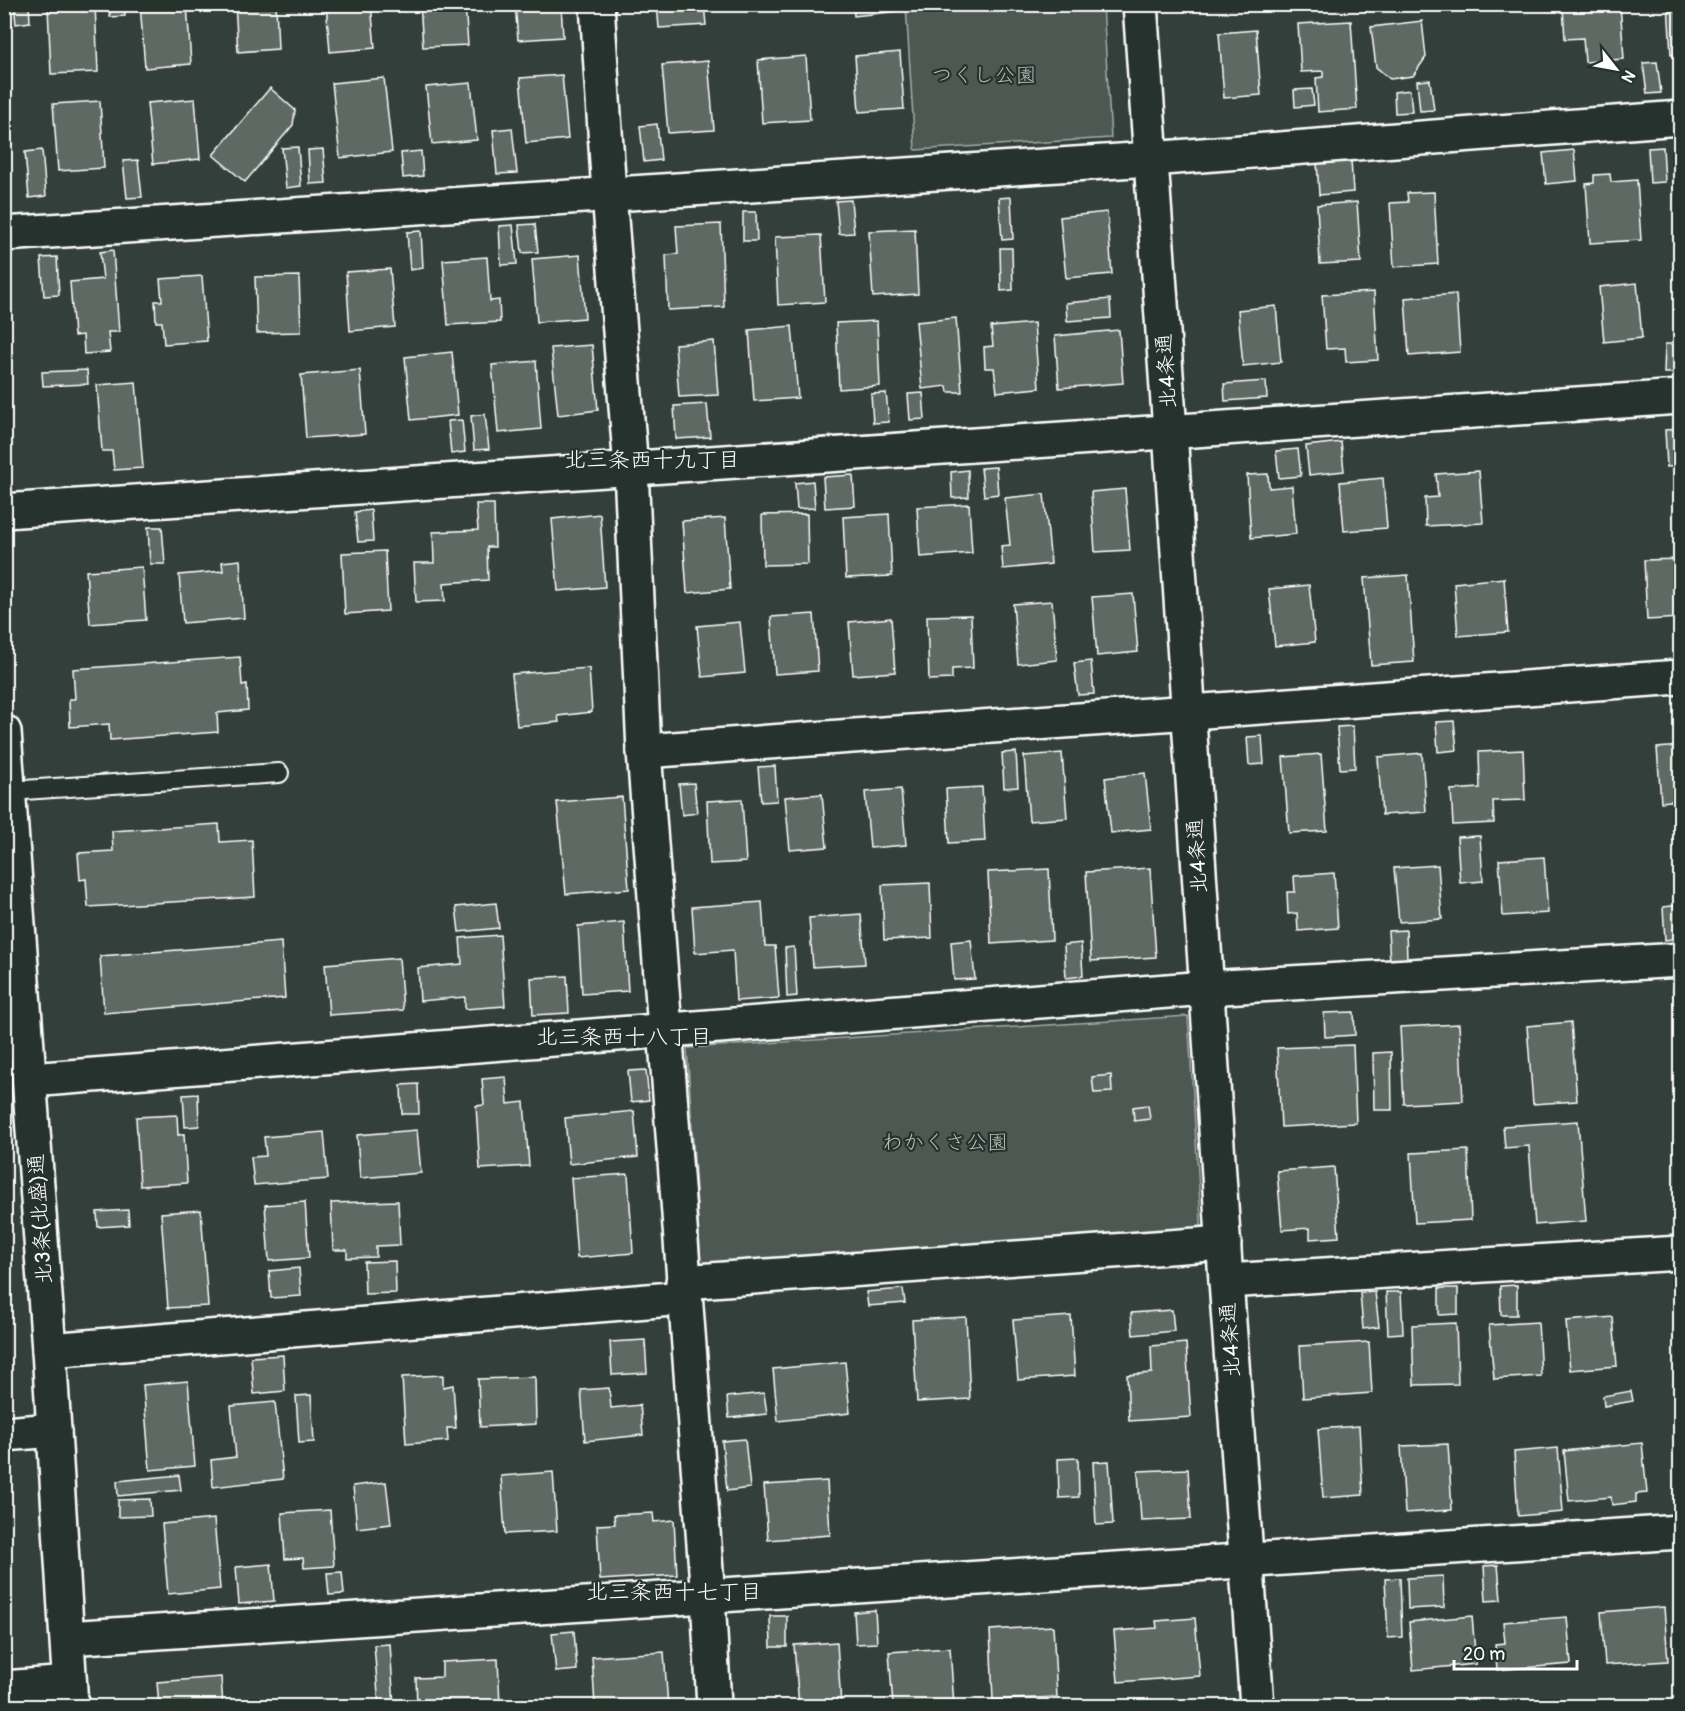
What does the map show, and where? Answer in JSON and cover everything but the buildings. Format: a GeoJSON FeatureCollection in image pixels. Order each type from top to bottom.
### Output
{"type":"FeatureCollection","features":[{"type":"Feature","properties":{"kind":"street"},"geometry":{"type":"LineString","coordinates":[[597,4],[609,194],[631,469],[644,751],[708,1597],[714,1707]]}},
{"type":"Feature","properties":{"kind":"street","name":"北4条通"},"geometry":{"type":"LineString","coordinates":[[1140,4],[1245,1561],[1257,1707]]}},
{"type":"Feature","properties":{"kind":"street"},"geometry":{"type":"LineString","coordinates":[[4,234],[1150,159],[1680,118]]}},
{"type":"Feature","properties":{"kind":"street"},"geometry":{"type":"LineString","coordinates":[[4,511],[1680,397]]}},
{"type":"Feature","properties":{"kind":"street"},"geometry":{"type":"LineString","coordinates":[[644,751],[1680,677]]}},
{"type":"Feature","properties":{"kind":"street","name":"北3条(北盛)通"},"geometry":{"type":"LineString","coordinates":[[4,732],[49,1350],[70,1695]]}},
{"type":"Feature","properties":{"kind":"street"},"geometry":{"type":"LineString","coordinates":[[30,1080],[1206,988],[1680,960]]}},
{"type":"Feature","properties":{"kind":"street"},"geometry":{"type":"LineString","coordinates":[[49,1350],[683,1290],[1224,1243]]}},
{"type":"Feature","properties":{"kind":"street"},"geometry":{"type":"LineString","coordinates":[[1226,1281],[1680,1253]]}},
{"type":"Feature","properties":{"kind":"street"},"geometry":{"type":"LineString","coordinates":[[4,1434],[54,1430]]}},
{"type":"Feature","properties":{"kind":"street"},"geometry":{"type":"LineString","coordinates":[[67,1638],[1680,1532]]}},
{"type":"Feature","properties":{"kind":"street"},"geometry":{"type":"LineString","coordinates":[[4,1688],[70,1695]]}},
{"type":"Feature","properties":{"kind":"lane"},"geometry":{"type":"LineString","coordinates":[[9,791],[279,773]]}},
{"type":"Feature","properties":{"kind":"green space","name":"つくし公園"},"geometry":{"type":"Polygon","coordinates":[[[906,5],[1103,5],[1111,138],[915,150],[906,5]]]}},
{"type":"Feature","properties":{"kind":"green space","name":"わかくさ公園"},"geometry":{"type":"Polygon","coordinates":[[[1188,1016],[1202,1236],[701,1269],[687,1048],[1188,1016]]]}},
{"type":"Feature","properties":{"kind":"district","name":"北三条西十九丁目"},"geometry":{"type":"Point","coordinates":[652,459]}},
{"type":"Feature","properties":{"kind":"district","name":"北三条西十八丁目"},"geometry":{"type":"Point","coordinates":[624,1036]}},
{"type":"Feature","properties":{"kind":"district","name":"北三条西十七丁目"},"geometry":{"type":"Point","coordinates":[674,1591]}}]}
